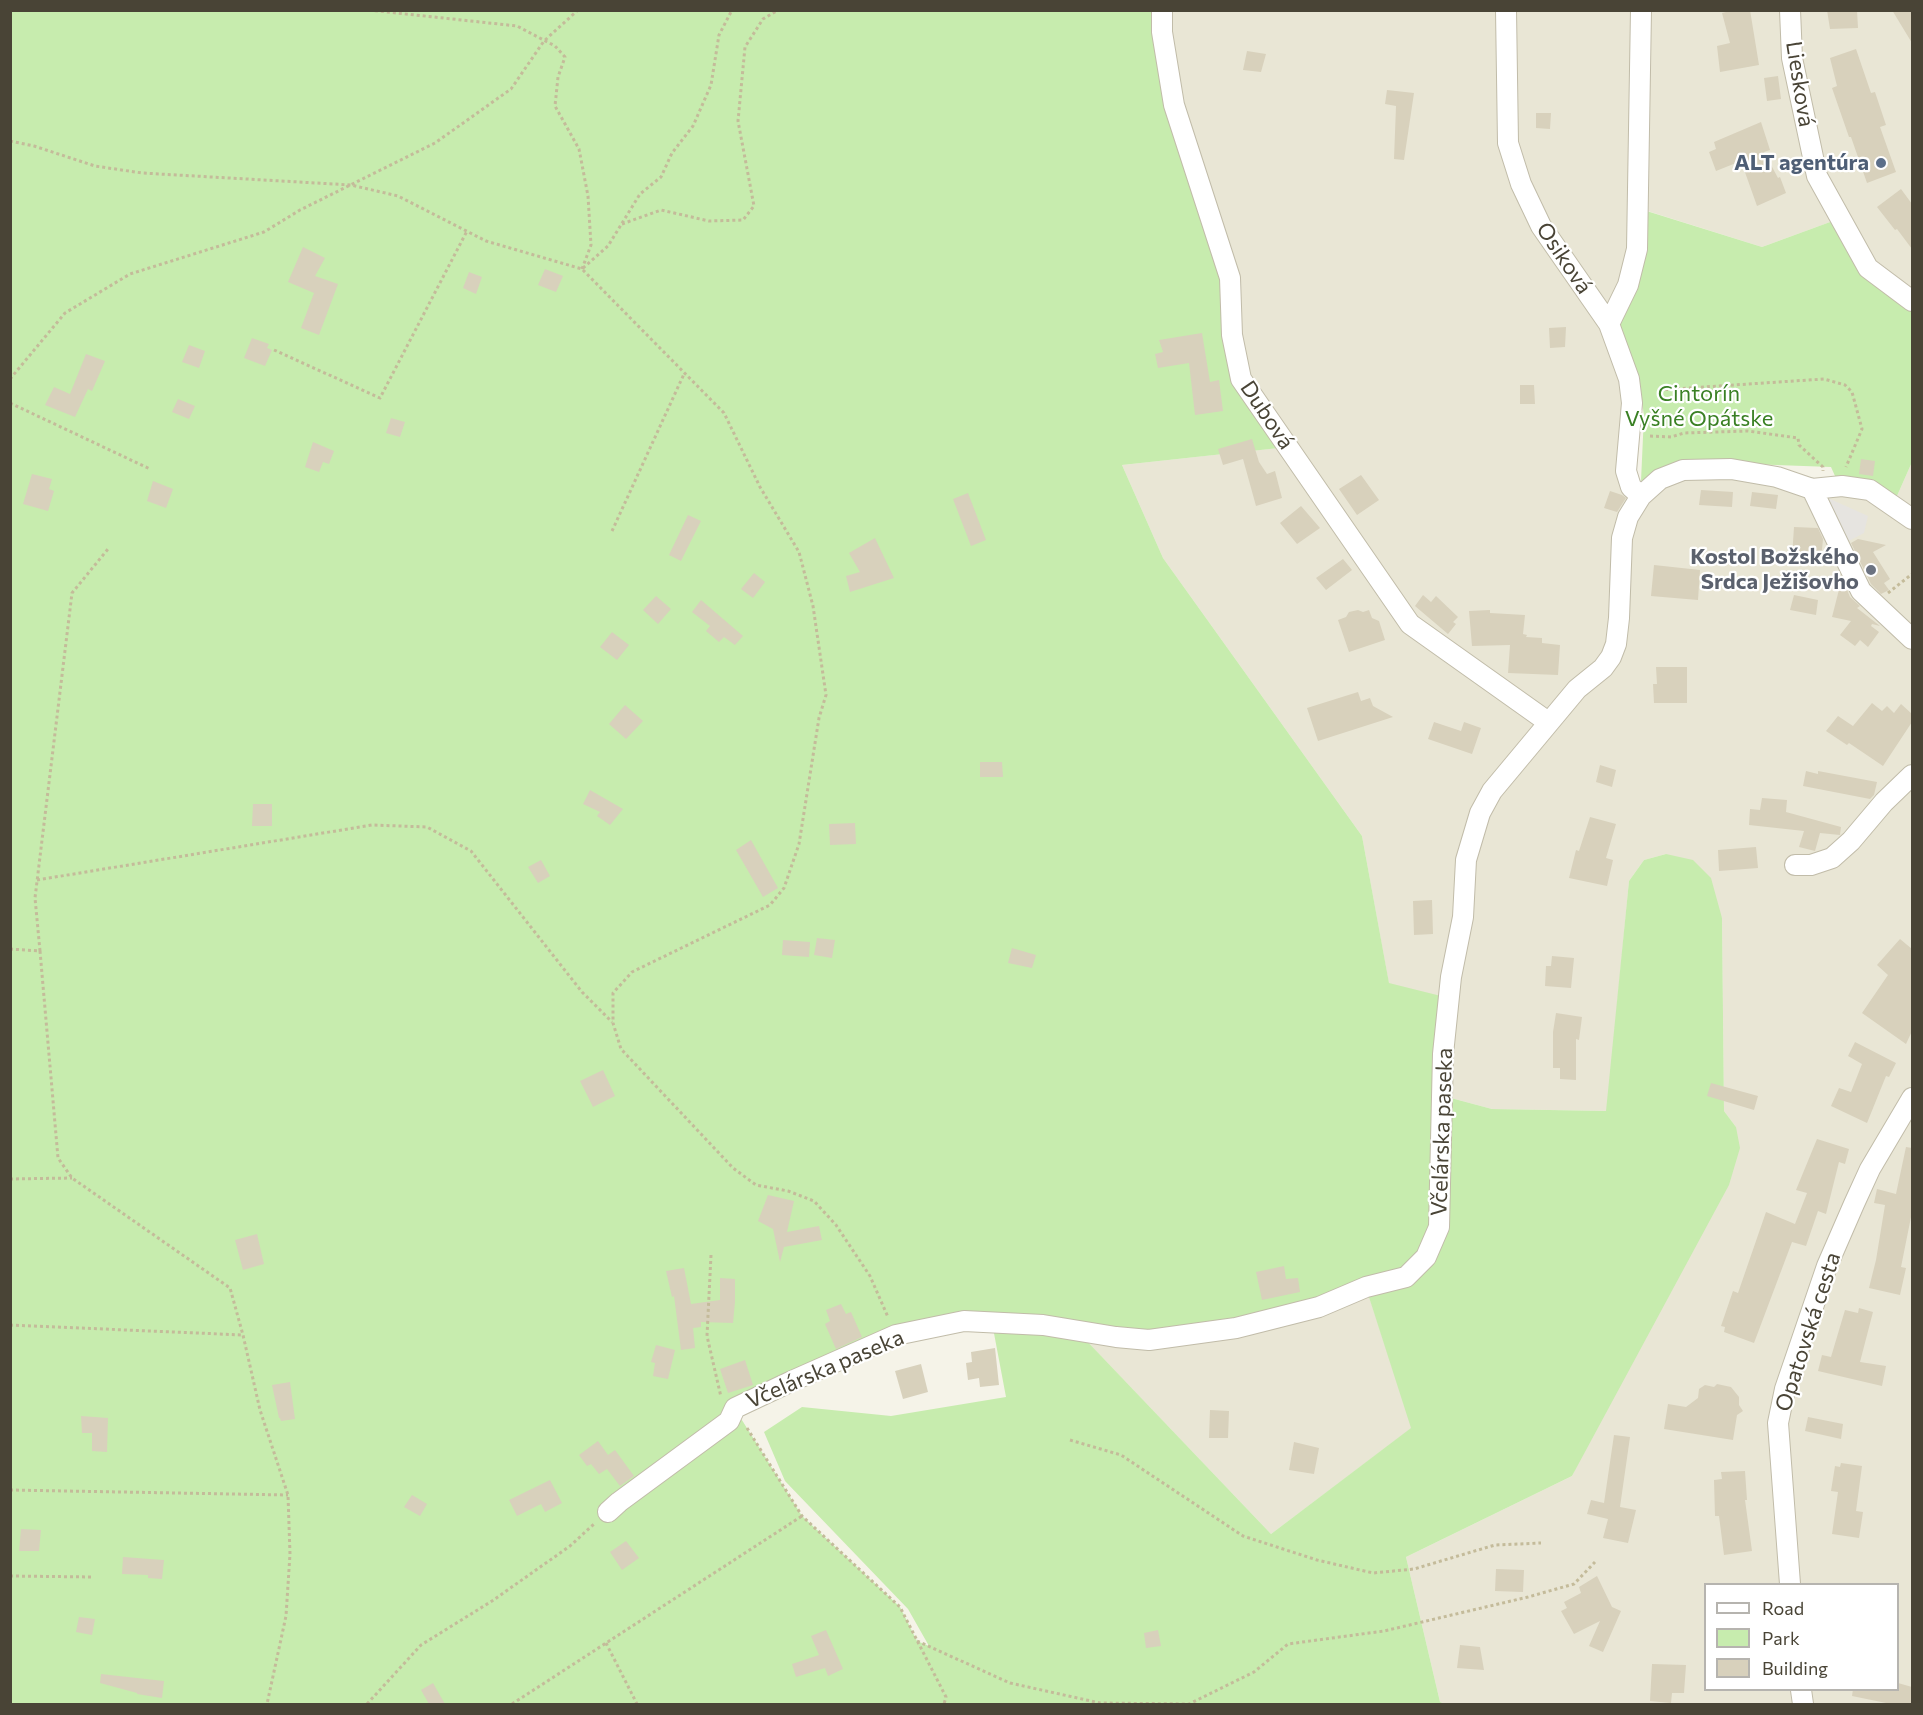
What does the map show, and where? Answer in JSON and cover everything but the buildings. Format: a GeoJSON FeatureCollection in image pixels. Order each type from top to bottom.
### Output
{"type":"FeatureCollection","features":[{"type":"Feature","properties":{"kind":"street","name":"Dubová"},"geometry":{"type":"LineString","coordinates":[[1162,10],[1162,32],[1174,105],[1230,278],[1232,335],[1241,379],[1410,624],[1548,722]]}},
{"type":"Feature","properties":{"kind":"street","name":"Osiková"},"geometry":{"type":"LineString","coordinates":[[1506,10],[1508,143],[1521,184],[1541,225],[1609,324],[1629,379],[1632,403],[1626,471],[1631,487],[1641,496]]}},
{"type":"Feature","properties":{"kind":"street"},"geometry":{"type":"LineString","coordinates":[[1609,324],[1628,285],[1637,249],[1641,10]]}},
{"type":"Feature","properties":{"kind":"street","name":"Liesková"},"geometry":{"type":"LineString","coordinates":[[1790,10],[1794,69],[1817,176],[1868,268],[1912,301]]}},
{"type":"Feature","properties":{"kind":"street","name":"Včelárska paseka"},"geometry":{"type":"LineString","coordinates":[[608,1512],[732,1415],[792,1380],[896,1335],[964,1321],[1043,1325],[1149,1341],[1236,1328],[1319,1307],[1365,1287],[1406,1277],[1426,1257],[1439,1227],[1443,1054],[1451,977],[1463,917],[1466,860],[1480,813],[1492,791],[1577,689],[1603,668],[1616,644],[1622,538],[1628,517],[1641,496],[1660,479],[1683,470],[1747,470],[1812,489]]}},
{"type":"Feature","properties":{"kind":"street"},"geometry":{"type":"LineString","coordinates":[[1912,519],[1870,490],[1842,486],[1812,489],[1861,591],[1912,639]]}},
{"type":"Feature","properties":{"kind":"street"},"geometry":{"type":"LineString","coordinates":[[1795,865],[1811,865],[1832,858],[1912,775]]}},
{"type":"Feature","properties":{"kind":"street","name":"Opatovská cesta"},"geometry":{"type":"LineString","coordinates":[[1790,1583],[1778,1423],[1785,1389],[1823,1277],[1854,1204],[1870,1169],[1912,1098]]}},
{"type":"Feature","properties":{"kind":"path"},"geometry":{"type":"LineString","coordinates":[[369,10],[517,26],[555,46],[565,57],[558,77],[555,106],[579,149],[588,196],[591,245],[582,269]]}},
{"type":"Feature","properties":{"kind":"path"},"geometry":{"type":"LineString","coordinates":[[10,379],[65,313],[130,274],[264,232],[300,210],[435,143],[511,89],[544,41],[578,10]]}},
{"type":"Feature","properties":{"kind":"path"},"geometry":{"type":"LineString","coordinates":[[582,269],[608,246],[640,194],[660,177],[672,153],[693,126],[711,85],[719,35],[732,10]]}},
{"type":"Feature","properties":{"kind":"path"},"geometry":{"type":"LineString","coordinates":[[622,224],[661,210],[709,221],[742,220],[754,206],[738,121],[743,57],[745,47],[763,19],[778,10]]}},
{"type":"Feature","properties":{"kind":"path"},"geometry":{"type":"LineString","coordinates":[[10,141],[34,146],[95,166],[142,173],[351,185],[398,196],[486,241],[582,269],[724,413],[760,487],[799,552],[813,606],[826,695],[819,718],[799,844],[784,888],[770,905],[632,972],[613,993],[613,1023],[621,1049],[733,1168],[756,1185],[788,1191],[814,1201],[822,1209],[836,1225],[870,1276],[896,1335]]}},
{"type":"Feature","properties":{"kind":"path"},"geometry":{"type":"LineString","coordinates":[[274,350],[380,398],[467,231]]}},
{"type":"Feature","properties":{"kind":"path"},"geometry":{"type":"LineString","coordinates":[[612,531],[684,374]]}},
{"type":"Feature","properties":{"kind":"path"},"geometry":{"type":"LineString","coordinates":[[1659,390],[1824,378],[1845,385],[1852,392],[1862,429],[1842,477],[1842,486]]}},
{"type":"Feature","properties":{"kind":"path"},"geometry":{"type":"LineString","coordinates":[[10,403],[150,469]]}},
{"type":"Feature","properties":{"kind":"path"},"geometry":{"type":"LineString","coordinates":[[1650,436],[1671,437],[1684,432],[1748,431],[1790,436],[1798,438],[1799,445],[1822,467]]}},
{"type":"Feature","properties":{"kind":"path"},"geometry":{"type":"LineString","coordinates":[[108,549],[72,593],[35,898],[58,1158],[72,1178],[230,1288],[260,1410],[288,1495],[290,1554],[286,1616],[267,1704]]}},
{"type":"Feature","properties":{"kind":"path"},"geometry":{"type":"LineString","coordinates":[[1899,583],[1912,574]]}},
{"type":"Feature","properties":{"kind":"path"},"geometry":{"type":"LineString","coordinates":[[37,880],[372,825],[427,827],[471,851],[582,992],[613,1023]]}},
{"type":"Feature","properties":{"kind":"path"},"geometry":{"type":"LineString","coordinates":[[10,949],[40,951]]}},
{"type":"Feature","properties":{"kind":"path"},"geometry":{"type":"LineString","coordinates":[[10,1179],[72,1178]]}},
{"type":"Feature","properties":{"kind":"path"},"geometry":{"type":"LineString","coordinates":[[711,1255],[706,1336],[717,1386],[732,1415],[802,1516],[900,1607],[946,1697],[944,1704]]}},
{"type":"Feature","properties":{"kind":"path"},"geometry":{"type":"LineString","coordinates":[[10,1325],[243,1335]]}},
{"type":"Feature","properties":{"kind":"path"},"geometry":{"type":"LineString","coordinates":[[1070,1440],[1121,1455],[1243,1536],[1317,1560],[1373,1573],[1414,1569],[1495,1545],[1541,1543]]}},
{"type":"Feature","properties":{"kind":"path"},"geometry":{"type":"LineString","coordinates":[[10,1490],[288,1495]]}},
{"type":"Feature","properties":{"kind":"path"},"geometry":{"type":"LineString","coordinates":[[367,1704],[421,1645],[492,1601],[570,1546],[608,1512]]}},
{"type":"Feature","properties":{"kind":"path"},"geometry":{"type":"LineString","coordinates":[[512,1704],[802,1516]]}},
{"type":"Feature","properties":{"kind":"path"},"geometry":{"type":"LineString","coordinates":[[917,1641],[1010,1683],[1100,1703],[1189,1704],[1254,1672],[1288,1644],[1384,1631],[1528,1597],[1574,1584],[1595,1562]]}},
{"type":"Feature","properties":{"kind":"path"},"geometry":{"type":"LineString","coordinates":[[10,1576],[94,1577]]}},
{"type":"Feature","properties":{"kind":"path"},"geometry":{"type":"LineString","coordinates":[[606,1643],[637,1704]]}},
{"type":"Feature","properties":{"kind":"shaded area"},"geometry":{"type":"Polygon","coordinates":[[[1162,11],[1912,11],[1912,301],[1868,268],[1841,218],[1762,247],[1638,208],[1629,379],[1631,487],[1683,470],[1826,487],[1893,505],[1912,462],[1912,1704],[1445,1704],[1440,1702],[1406,1557],[1572,1476],[1736,1127],[1724,1111],[1722,918],[1666,854],[1644,860],[1629,881],[1607,1111],[1492,1109],[1443,1096],[1389,984],[1362,836],[1163,558],[1122,465],[1287,447],[1241,379],[1174,105],[1162,11]]]}},
{"type":"Feature","properties":{"kind":"shaded area"},"geometry":{"type":"Polygon","coordinates":[[[1819,494],[1868,516],[1864,533],[1843,544],[1819,494]]]}},
{"type":"Feature","properties":{"kind":"shaded area"},"geometry":{"type":"Polygon","coordinates":[[[1366,1287],[1412,1428],[1271,1534],[1077,1331],[1366,1287]]]}},
{"type":"Feature","properties":{"kind":"green space"},"geometry":{"type":"Polygon","coordinates":[[[11,11],[1162,11],[1162,32],[1174,105],[1230,278],[1232,335],[1241,379],[1288,447],[1122,465],[1163,558],[1362,836],[1389,983],[1449,998],[1443,1054],[1439,1227],[1426,1257],[1406,1277],[1366,1287],[1319,1307],[1236,1328],[1149,1340],[1043,1325],[964,1321],[895,1335],[792,1381],[754,1405],[735,1409],[802,1516],[900,1607],[917,1641],[929,1646],[908,1609],[785,1481],[764,1432],[802,1407],[891,1416],[1006,1397],[993,1328],[1043,1330],[1083,1337],[1271,1534],[1411,1428],[1368,1294],[1399,1286],[1416,1278],[1428,1267],[1442,1242],[1447,1213],[1447,1097],[1492,1109],[1606,1111],[1629,881],[1644,860],[1666,854],[1693,860],[1711,878],[1722,918],[1724,1111],[1736,1127],[1740,1148],[1729,1185],[1572,1476],[1406,1557],[1440,1702],[1445,1704],[11,1704],[11,11]]]}},
{"type":"Feature","properties":{"kind":"green space","name":"Cintorín Vyšné Opátske"},"geometry":{"type":"Polygon","coordinates":[[[1637,208],[1762,247],[1841,218],[1868,268],[1912,301],[1912,462],[1893,505],[1866,480],[1835,476],[1831,467],[1749,464],[1674,465],[1641,481],[1644,415],[1637,373],[1609,324],[1637,208]]]}},
{"type":"Feature","properties":{"kind":"place","name":"ALT agentúra"},"geometry":{"type":"Point","coordinates":[1881,163]}},
{"type":"Feature","properties":{"kind":"place","name":"Kostol Božského Srdca Ježišovho"},"geometry":{"type":"Point","coordinates":[1871,570]}}]}
